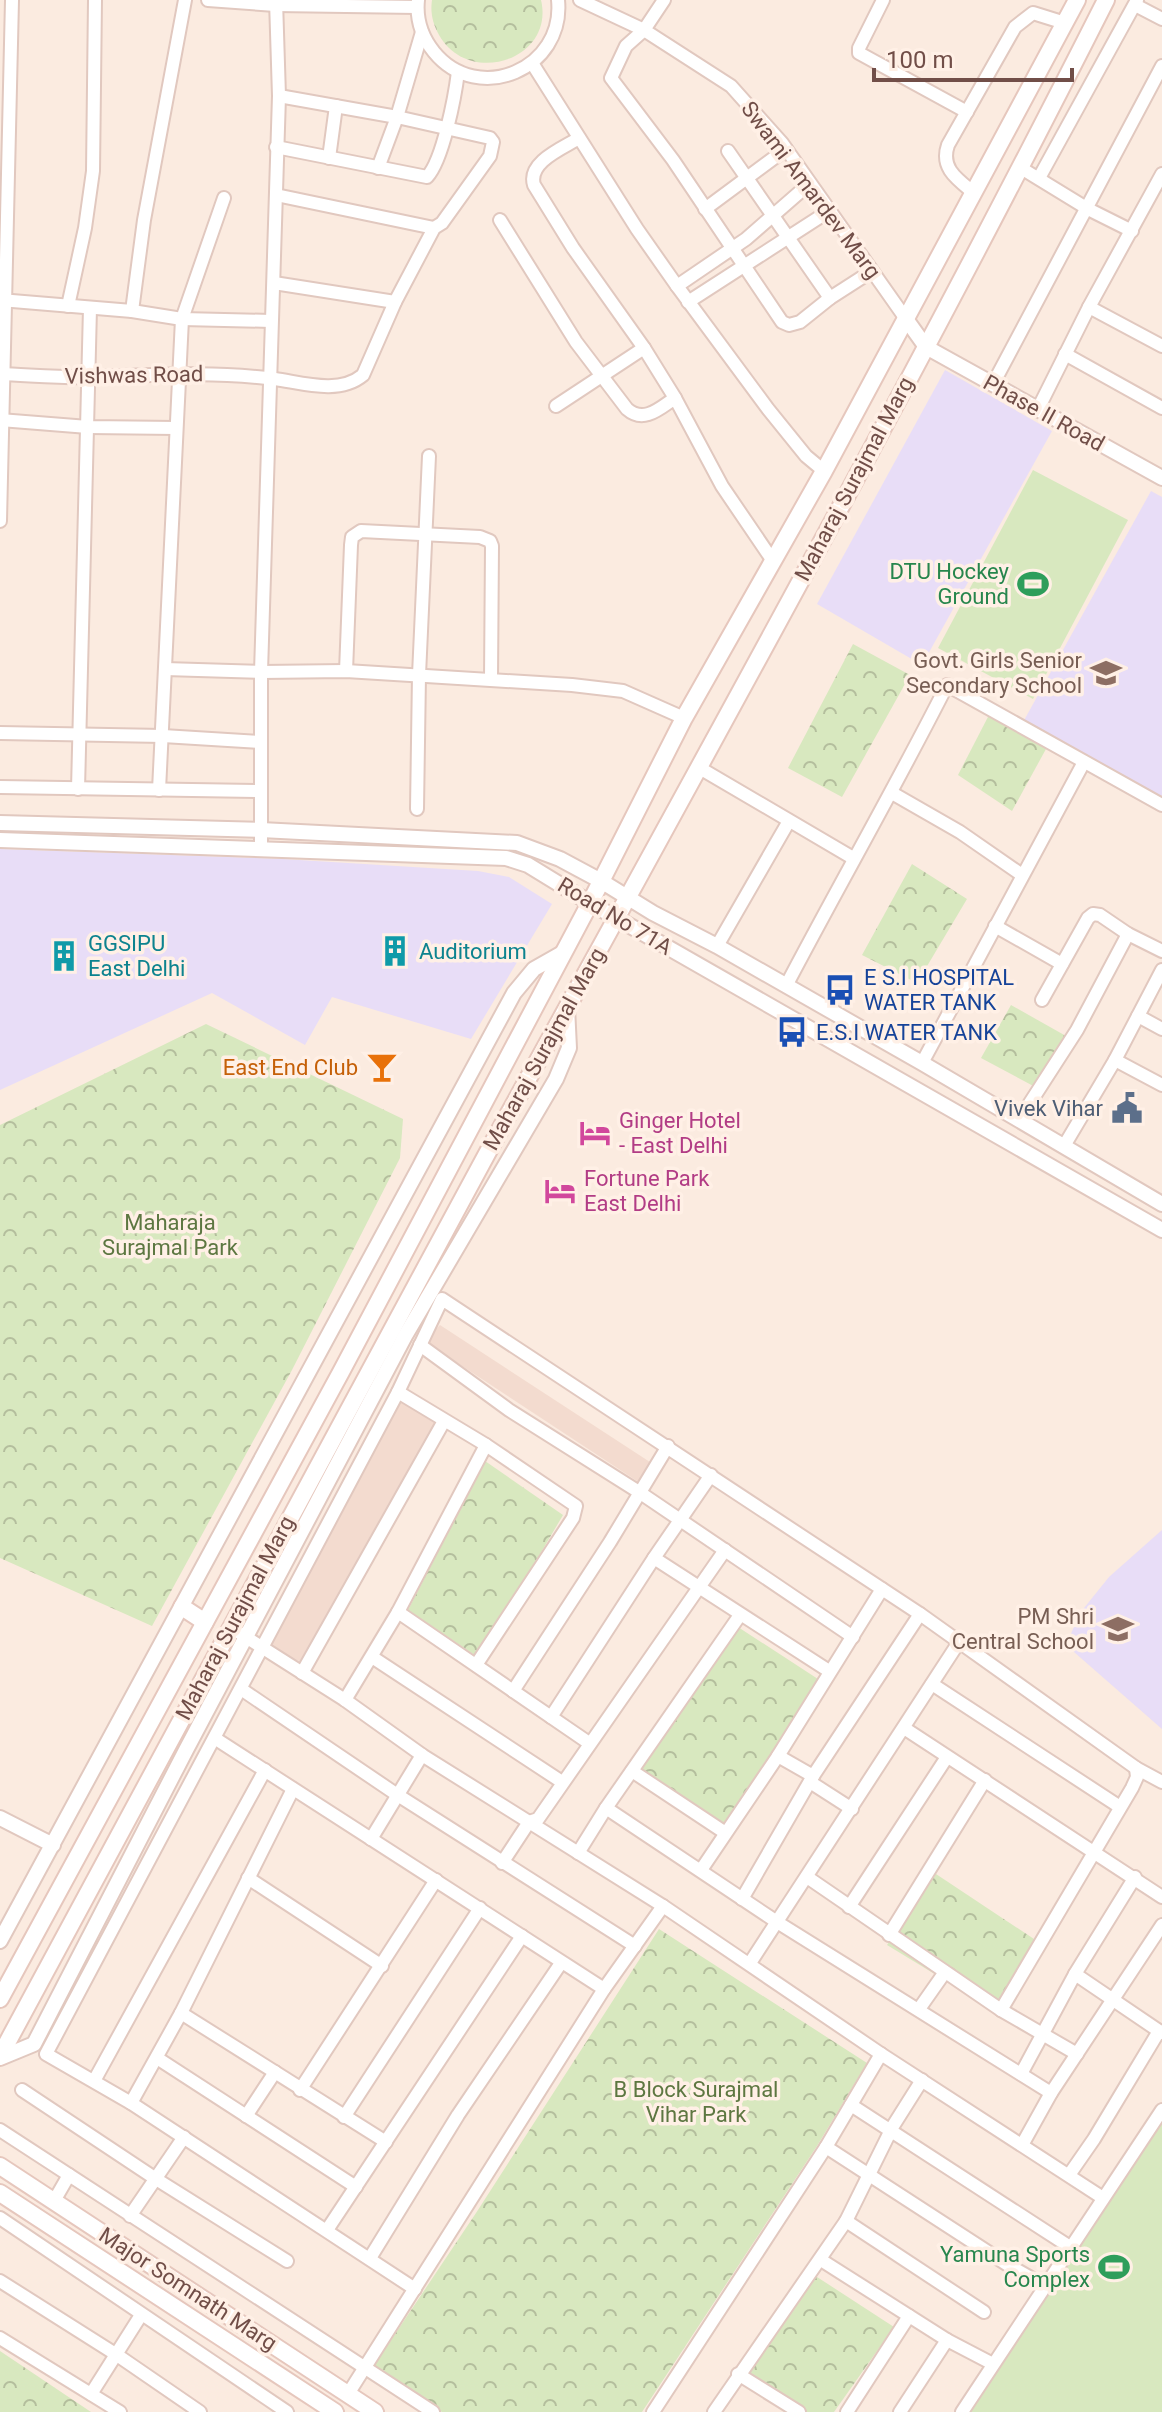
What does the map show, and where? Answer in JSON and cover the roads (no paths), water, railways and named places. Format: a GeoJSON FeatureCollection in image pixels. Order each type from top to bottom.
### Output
{"type":"FeatureCollection","features":[{"type":"Feature","properties":{"kind":"main road","name":"Maharaj Surajmal Marg"},"geometry":{"type":"LineString","coordinates":[[0,1999],[564,952],[684,718],[824,471],[1077,0]]}},
{"type":"Feature","properties":{"kind":"main road","name":"Maharaj Surajmal Marg"},"geometry":{"type":"LineString","coordinates":[[0,2057],[230,1627],[405,1337],[567,1007],[926,347],[1106,0]]}},
{"type":"Feature","properties":{"kind":"main road"},"geometry":{"type":"LineString","coordinates":[[182,1607],[205,1622]]}},
{"type":"Feature","properties":{"kind":"main road","name":"Major Somnath Marg"},"geometry":{"type":"LineString","coordinates":[[0,2166],[375,2412]]}},
{"type":"Feature","properties":{"kind":"main road","name":"Major Somnath Marg"},"geometry":{"type":"LineString","coordinates":[[0,2193],[335,2412]]}},
{"type":"Feature","properties":{"kind":"street"},"geometry":{"type":"LineString","coordinates":[[0,521],[2,300],[12,0]]}},
{"type":"Feature","properties":{"kind":"street"},"geometry":{"type":"LineString","coordinates":[[68,306],[85,228],[93,171],[95,0]]}},
{"type":"Feature","properties":{"kind":"street"},"geometry":{"type":"LineString","coordinates":[[132,311],[144,220],[185,0]]}},
{"type":"Feature","properties":{"kind":"street"},"geometry":{"type":"LineString","coordinates":[[208,0],[417,4],[422,32],[440,59],[458,72],[479,78],[506,76],[532,63],[555,30],[558,0]]}},
{"type":"Feature","properties":{"kind":"street","name":"Swami Amardev Marg"},"geometry":{"type":"LineString","coordinates":[[580,0],[644,30],[731,86],[786,149],[906,319]]}},
{"type":"Feature","properties":{"kind":"street"},"geometry":{"type":"LineString","coordinates":[[664,0],[644,30],[626,46],[611,78],[673,160],[743,267],[785,324],[800,322],[872,271]]}},
{"type":"Feature","properties":{"kind":"street"},"geometry":{"type":"LineString","coordinates":[[883,0],[859,53],[967,112]]}},
{"type":"Feature","properties":{"kind":"street"},"geometry":{"type":"LineString","coordinates":[[1036,14],[1044,0]]}},
{"type":"Feature","properties":{"kind":"street"},"geometry":{"type":"LineString","coordinates":[[1039,178],[1136,2],[1162,19]]}},
{"type":"Feature","properties":{"kind":"street"},"geometry":{"type":"LineString","coordinates":[[261,850],[261,672],[268,378],[279,96],[276,3]]}},
{"type":"Feature","properties":{"kind":"street"},"geometry":{"type":"LineString","coordinates":[[974,193],[950,172],[944,155],[967,112],[1015,27],[1025,17],[1036,14],[1065,23]]}},
{"type":"Feature","properties":{"kind":"street"},"geometry":{"type":"LineString","coordinates":[[378,168],[422,32]]}},
{"type":"Feature","properties":{"kind":"street"},"geometry":{"type":"LineString","coordinates":[[1085,40],[1108,53]]}},
{"type":"Feature","properties":{"kind":"street"},"geometry":{"type":"LineString","coordinates":[[532,63],[637,229],[688,302],[768,409],[806,456],[824,471]]}},
{"type":"Feature","properties":{"kind":"street"},"geometry":{"type":"LineString","coordinates":[[993,384],[1162,66]]}},
{"type":"Feature","properties":{"kind":"street"},"geometry":{"type":"LineString","coordinates":[[276,147],[427,177],[432,171],[447,127],[458,72]]}},
{"type":"Feature","properties":{"kind":"street"},"geometry":{"type":"LineString","coordinates":[[279,96],[447,127]]}},
{"type":"Feature","properties":{"kind":"street"},"geometry":{"type":"LineString","coordinates":[[329,158],[336,106]]}},
{"type":"Feature","properties":{"kind":"street","name":"Vishwas Road"},"geometry":{"type":"LineString","coordinates":[[1,374],[89,377],[179,372],[268,378],[335,387],[356,381],[363,375],[395,302],[434,228],[442,223],[461,198],[493,148],[490,138],[447,127]]}},
{"type":"Feature","properties":{"kind":"street"},"geometry":{"type":"LineString","coordinates":[[579,138],[537,166],[532,178],[534,185],[573,248],[644,348],[722,486],[773,561]]}},
{"type":"Feature","properties":{"kind":"street"},"geometry":{"type":"LineString","coordinates":[[705,209],[786,149]]}},
{"type":"Feature","properties":{"kind":"street"},"geometry":{"type":"LineString","coordinates":[[728,151],[830,298]]}},
{"type":"Feature","properties":{"kind":"street"},"geometry":{"type":"LineString","coordinates":[[1021,168],[1088,209],[1132,231]]}},
{"type":"Feature","properties":{"kind":"street"},"geometry":{"type":"LineString","coordinates":[[1038,409],[1089,307],[1162,174]]}},
{"type":"Feature","properties":{"kind":"street"},"geometry":{"type":"LineString","coordinates":[[677,286],[731,249],[809,184]]}},
{"type":"Feature","properties":{"kind":"street"},"geometry":{"type":"LineString","coordinates":[[276,195],[434,228]]}},
{"type":"Feature","properties":{"kind":"street"},"geometry":{"type":"LineString","coordinates":[[159,790],[182,319],[224,198]]}},
{"type":"Feature","properties":{"kind":"street"},"geometry":{"type":"LineString","coordinates":[[688,302],[829,211]]}},
{"type":"Feature","properties":{"kind":"street"},"geometry":{"type":"LineString","coordinates":[[500,220],[601,377],[627,409],[637,415],[652,414],[675,398]]}},
{"type":"Feature","properties":{"kind":"street"},"geometry":{"type":"LineString","coordinates":[[274,283],[395,302]]}},
{"type":"Feature","properties":{"kind":"street"},"geometry":{"type":"LineString","coordinates":[[2,300],[132,311],[182,319],[271,321]]}},
{"type":"Feature","properties":{"kind":"street"},"geometry":{"type":"LineString","coordinates":[[1089,307],[1162,346]]}},
{"type":"Feature","properties":{"kind":"street"},"geometry":{"type":"LineString","coordinates":[[78,789],[90,308]]}},
{"type":"Feature","properties":{"kind":"street"},"geometry":{"type":"LineString","coordinates":[[906,319],[926,347]]}},
{"type":"Feature","properties":{"kind":"street","name":"Phase II Road"},"geometry":{"type":"LineString","coordinates":[[926,347],[1162,478]]}},
{"type":"Feature","properties":{"kind":"street"},"geometry":{"type":"LineString","coordinates":[[556,406],[644,348]]}},
{"type":"Feature","properties":{"kind":"street"},"geometry":{"type":"LineString","coordinates":[[1065,354],[1162,408]]}},
{"type":"Feature","properties":{"kind":"street"},"geometry":{"type":"LineString","coordinates":[[1,420],[88,427],[176,428]]}},
{"type":"Feature","properties":{"kind":"street"},"geometry":{"type":"LineString","coordinates":[[417,809],[419,675],[429,456]]}},
{"type":"Feature","properties":{"kind":"street"},"geometry":{"type":"LineString","coordinates":[[346,671],[352,537],[361,531],[480,537],[490,541],[491,678]]}},
{"type":"Feature","properties":{"kind":"street"},"geometry":{"type":"LineString","coordinates":[[165,669],[346,671],[491,678],[623,691],[684,718]]}},
{"type":"Feature","properties":{"kind":"street"},"geometry":{"type":"LineString","coordinates":[[786,986],[853,858],[892,793],[947,685],[1162,805]]}},
{"type":"Feature","properties":{"kind":"street"},"geometry":{"type":"LineString","coordinates":[[0,733],[163,736],[261,742]]}},
{"type":"Feature","properties":{"kind":"street"},"geometry":{"type":"LineString","coordinates":[[922,1063],[1084,762]]}},
{"type":"Feature","properties":{"kind":"street"},"geometry":{"type":"LineString","coordinates":[[698,767],[853,858]]}},
{"type":"Feature","properties":{"kind":"street"},"geometry":{"type":"LineString","coordinates":[[0,787],[261,791]]}},
{"type":"Feature","properties":{"kind":"street"},"geometry":{"type":"LineString","coordinates":[[892,793],[960,832],[1022,875]]}},
{"type":"Feature","properties":{"kind":"street"},"geometry":{"type":"LineString","coordinates":[[717,946],[789,821]]}},
{"type":"Feature","properties":{"kind":"street","name":"Road No 71A"},"geometry":{"type":"LineString","coordinates":[[0,823],[261,830],[517,843],[560,859],[601,881],[922,1063],[1162,1204]]}},
{"type":"Feature","properties":{"kind":"street","name":"Road No 71A"},"geometry":{"type":"LineString","coordinates":[[0,840],[506,858],[528,865],[1162,1230]]}},
{"type":"Feature","properties":{"kind":"street"},"geometry":{"type":"LineString","coordinates":[[1042,1000],[1093,914],[1112,921],[1128,934],[1162,951]]}},
{"type":"Feature","properties":{"kind":"street"},"geometry":{"type":"LineString","coordinates":[[995,926],[1062,964]]}},
{"type":"Feature","properties":{"kind":"street"},"geometry":{"type":"LineString","coordinates":[[1019,1120],[1077,1030],[1128,934]]}},
{"type":"Feature","properties":{"kind":"street","name":"Maharaj Surajmal Marg"},"geometry":{"type":"LineString","coordinates":[[0,1941],[514,993],[534,969],[564,952]]}},
{"type":"Feature","properties":{"kind":"street"},"geometry":{"type":"LineString","coordinates":[[1064,1146],[1162,972]]}},
{"type":"Feature","properties":{"kind":"street"},"geometry":{"type":"LineString","coordinates":[[0,2057],[34,2044],[405,1337],[566,1059],[569,1048],[567,1007]]}},
{"type":"Feature","properties":{"kind":"street"},"geometry":{"type":"LineString","coordinates":[[1138,1016],[1162,1029]]}},
{"type":"Feature","properties":{"kind":"street"},"geometry":{"type":"LineString","coordinates":[[1115,1060],[1162,1085]]}},
{"type":"Feature","properties":{"kind":"street"},"geometry":{"type":"LineString","coordinates":[[415,2289],[131,2103],[46,2054],[398,1392],[405,1337],[442,1299],[920,1614],[1136,1768],[1162,1782]]}},
{"type":"Feature","properties":{"kind":"street"},"geometry":{"type":"LineString","coordinates":[[405,1337],[509,1410],[639,1492],[853,1637]]}},
{"type":"Feature","properties":{"kind":"street"},"geometry":{"type":"LineString","coordinates":[[398,1392],[486,1445],[576,1506],[576,1511],[476,1665]]}},
{"type":"Feature","properties":{"kind":"street"},"geometry":{"type":"LineString","coordinates":[[302,1673],[444,1421]]}},
{"type":"Feature","properties":{"kind":"street"},"geometry":{"type":"LineString","coordinates":[[345,1700],[398,1612],[486,1445]]}},
{"type":"Feature","properties":{"kind":"street"},"geometry":{"type":"LineString","coordinates":[[513,1691],[587,1579],[668,1446]]}},
{"type":"Feature","properties":{"kind":"street"},"geometry":{"type":"LineString","coordinates":[[551,1717],[711,1475]]}},
{"type":"Feature","properties":{"kind":"street"},"geometry":{"type":"LineString","coordinates":[[502,1863],[529,1822],[538,1819],[725,1550]]}},
{"type":"Feature","properties":{"kind":"street"},"geometry":{"type":"LineString","coordinates":[[654,1558],[829,1671]]}},
{"type":"Feature","properties":{"kind":"street"},"geometry":{"type":"LineString","coordinates":[[701,1870],[778,1756],[882,1589]]}},
{"type":"Feature","properties":{"kind":"street"},"geometry":{"type":"LineString","coordinates":[[398,1612],[589,1743]]}},
{"type":"Feature","properties":{"kind":"street"},"geometry":{"type":"LineString","coordinates":[[742,1899],[812,1779],[920,1614]]}},
{"type":"Feature","properties":{"kind":"street"},"geometry":{"type":"LineString","coordinates":[[578,1853],[740,1615]]}},
{"type":"Feature","properties":{"kind":"street"},"geometry":{"type":"LineString","coordinates":[[230,1627],[345,1700],[422,1755],[663,1906],[881,2054],[1103,2198]]}},
{"type":"Feature","properties":{"kind":"street"},"geometry":{"type":"LineString","coordinates":[[750,1963],[959,1642]]}},
{"type":"Feature","properties":{"kind":"street"},"geometry":{"type":"LineString","coordinates":[[372,1657],[562,1782]]}},
{"type":"Feature","properties":{"kind":"street"},"geometry":{"type":"LineString","coordinates":[[932,1684],[1120,1807]]}},
{"type":"Feature","properties":{"kind":"street"},"geometry":{"type":"LineString","coordinates":[[241,1689],[396,1794],[635,1946]]}},
{"type":"Feature","properties":{"kind":"street"},"geometry":{"type":"LineString","coordinates":[[904,1728],[1162,1897]]}},
{"type":"Feature","properties":{"kind":"street"},"geometry":{"type":"LineString","coordinates":[[216,1739],[604,1989]]}},
{"type":"Feature","properties":{"kind":"street"},"geometry":{"type":"LineString","coordinates":[[371,1839],[422,1755]]}},
{"type":"Feature","properties":{"kind":"street"},"geometry":{"type":"LineString","coordinates":[[778,1756],[852,1809]]}},
{"type":"Feature","properties":{"kind":"street"},"geometry":{"type":"LineString","coordinates":[[849,1907],[947,1757]]}},
{"type":"Feature","properties":{"kind":"street"},"geometry":{"type":"LineString","coordinates":[[1001,2010],[1095,1853],[1137,1777],[1136,1768]]}},
{"type":"Feature","properties":{"kind":"street"},"geometry":{"type":"LineString","coordinates":[[94,2081],[265,1770]]}},
{"type":"Feature","properties":{"kind":"street"},"geometry":{"type":"LineString","coordinates":[[632,1771],[724,1832]]}},
{"type":"Feature","properties":{"kind":"street"},"geometry":{"type":"LineString","coordinates":[[889,1935],[985,1780]]}},
{"type":"Feature","properties":{"kind":"street"},"geometry":{"type":"LineString","coordinates":[[131,2103],[181,2013],[293,1789]]}},
{"type":"Feature","properties":{"kind":"street"},"geometry":{"type":"LineString","coordinates":[[606,1808],[777,1922],[1051,2093]]}},
{"type":"Feature","properties":{"kind":"street"},"geometry":{"type":"LineString","coordinates":[[0,1818],[53,1845]]}},
{"type":"Feature","properties":{"kind":"street"},"geometry":{"type":"LineString","coordinates":[[807,1877],[1001,2010],[1077,2054]]}},
{"type":"Feature","properties":{"kind":"street"},"geometry":{"type":"LineString","coordinates":[[1021,2074],[1075,1974],[1135,1877]]}},
{"type":"Feature","properties":{"kind":"street"},"geometry":{"type":"LineString","coordinates":[[248,1878],[382,1966]]}},
{"type":"Feature","properties":{"kind":"street"},"geometry":{"type":"LineString","coordinates":[[300,2090],[436,1880]]}},
{"type":"Feature","properties":{"kind":"street"},"geometry":{"type":"LineString","coordinates":[[348,2394],[604,1989],[663,1906]]}},
{"type":"Feature","properties":{"kind":"street"},"geometry":{"type":"LineString","coordinates":[[344,2117],[480,1908]]}},
{"type":"Feature","properties":{"kind":"street"},"geometry":{"type":"LineString","coordinates":[[1022,2145],[1051,2093],[1162,1925]]}},
{"type":"Feature","properties":{"kind":"street"},"geometry":{"type":"LineString","coordinates":[[327,2230],[522,1936]]}},
{"type":"Feature","properties":{"kind":"street"},"geometry":{"type":"LineString","coordinates":[[370,2258],[458,2115],[561,1963]]}},
{"type":"Feature","properties":{"kind":"street"},"geometry":{"type":"LineString","coordinates":[[919,2009],[945,1972]]}},
{"type":"Feature","properties":{"kind":"street"},"geometry":{"type":"LineString","coordinates":[[1069,2175],[1161,2032],[1075,1974]]}},
{"type":"Feature","properties":{"kind":"street"},"geometry":{"type":"LineString","coordinates":[[181,2013],[386,2142]]}},
{"type":"Feature","properties":{"kind":"street"},"geometry":{"type":"LineString","coordinates":[[653,2412],[826,2147],[881,2054]]}},
{"type":"Feature","properties":{"kind":"street"},"geometry":{"type":"LineString","coordinates":[[157,2058],[356,2187]]}},
{"type":"Feature","properties":{"kind":"street"},"geometry":{"type":"LineString","coordinates":[[246,2116],[275,2072]]}},
{"type":"Feature","properties":{"kind":"street"},"geometry":{"type":"LineString","coordinates":[[714,2412],[846,2221],[891,2131],[922,2080]]}},
{"type":"Feature","properties":{"kind":"street"},"geometry":{"type":"LineString","coordinates":[[22,2090],[287,2261]]}},
{"type":"Feature","properties":{"kind":"street"},"geometry":{"type":"LineString","coordinates":[[851,2105],[1070,2247]]}},
{"type":"Feature","properties":{"kind":"street"},"geometry":{"type":"LineString","coordinates":[[962,2412],[1162,2110]]}},
{"type":"Feature","properties":{"kind":"street"},"geometry":{"type":"LineString","coordinates":[[0,2130],[433,2412]]}},
{"type":"Feature","properties":{"kind":"street"},"geometry":{"type":"LineString","coordinates":[[130,2216],[184,2137]]}},
{"type":"Feature","properties":{"kind":"street"},"geometry":{"type":"LineString","coordinates":[[826,2147],[1045,2286]]}},
{"type":"Feature","properties":{"kind":"street"},"geometry":{"type":"LineString","coordinates":[[54,2201],[69,2175]]}},
{"type":"Feature","properties":{"kind":"street"},"geometry":{"type":"LineString","coordinates":[[0,2218],[287,2412]]}},
{"type":"Feature","properties":{"kind":"street"},"geometry":{"type":"LineString","coordinates":[[846,2221],[984,2312]]}},
{"type":"Feature","properties":{"kind":"street"},"geometry":{"type":"LineString","coordinates":[[821,2260],[947,2340],[993,2364]]}},
{"type":"Feature","properties":{"kind":"street"},"geometry":{"type":"LineString","coordinates":[[0,2281],[200,2412]]}},
{"type":"Feature","properties":{"kind":"street"},"geometry":{"type":"LineString","coordinates":[[91,2394],[141,2315]]}},
{"type":"Feature","properties":{"kind":"street"},"geometry":{"type":"LineString","coordinates":[[847,2412],[909,2316]]}},
{"type":"Feature","properties":{"kind":"street"},"geometry":{"type":"LineString","coordinates":[[0,2338],[120,2412]]}},
{"type":"Feature","properties":{"kind":"street"},"geometry":{"type":"LineString","coordinates":[[900,2412],[947,2340]]}},
{"type":"Feature","properties":{"kind":"street"},"geometry":{"type":"LineString","coordinates":[[738,2374],[799,2412]]}},
{"type":"Feature","properties":{"kind":"place","name":"DTU Hockey Ground"},"geometry":{"type":"Point","coordinates":[1033,584]}},
{"type":"Feature","properties":{"kind":"place","name":"Govt. Girls Senior Secondary School"},"geometry":{"type":"Point","coordinates":[1106,673]}},
{"type":"Feature","properties":{"kind":"place","name":"Auditorium"},"geometry":{"type":"Point","coordinates":[395,951]}},
{"type":"Feature","properties":{"kind":"place","name":"GGSIPU East Delhi"},"geometry":{"type":"Point","coordinates":[64,956]}},
{"type":"Feature","properties":{"kind":"place","name":"E S.I HOSPITAL WATER TANK"},"geometry":{"type":"Point","coordinates":[840,990]}},
{"type":"Feature","properties":{"kind":"place","name":"E.S.I WATER TANK"},"geometry":{"type":"Point","coordinates":[792,1032]}},
{"type":"Feature","properties":{"kind":"place","name":"East End Club"},"geometry":{"type":"Point","coordinates":[382,1067]}},
{"type":"Feature","properties":{"kind":"place","name":"Vivek Vihar"},"geometry":{"type":"Point","coordinates":[1127,1108]}},
{"type":"Feature","properties":{"kind":"place","name":"Ginger Hotel - East Delhi"},"geometry":{"type":"Point","coordinates":[595,1133]}},
{"type":"Feature","properties":{"kind":"place","name":"Fortune Park East Delhi"},"geometry":{"type":"Point","coordinates":[560,1191]}},
{"type":"Feature","properties":{"kind":"place","name":"PM Shri Central School"},"geometry":{"type":"Point","coordinates":[1118,1629]}},
{"type":"Feature","properties":{"kind":"place","name":"Yamuna Sports Complex"},"geometry":{"type":"Point","coordinates":[1114,2267]}},
{"type":"Feature","properties":{"kind":"park label","name":"Maharaja Surajmal Park"},"geometry":{"type":"Point","coordinates":[170,1234]}},
{"type":"Feature","properties":{"kind":"park label","name":"B Block Surajmal Vihar Park"},"geometry":{"type":"Point","coordinates":[696,2102]}}]}
